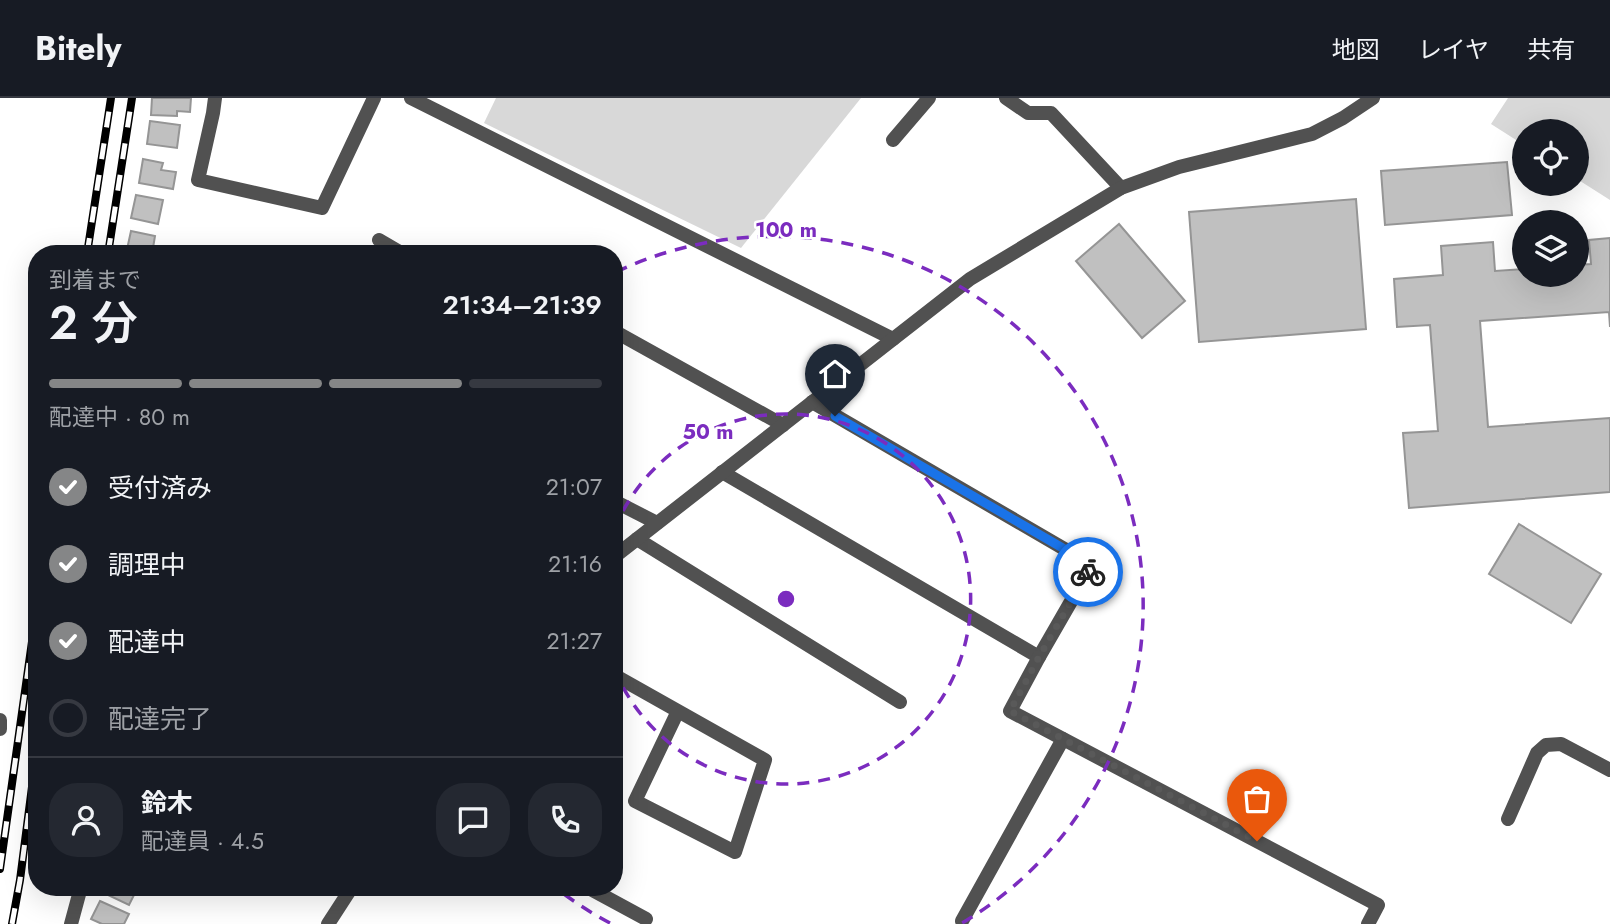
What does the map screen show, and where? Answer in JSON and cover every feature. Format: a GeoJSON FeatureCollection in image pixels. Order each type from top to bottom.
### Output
{"type":"FeatureCollection","features":[{"type":"Feature","properties":{"kind":"street"},"geometry":{"type":"LineString","coordinates":[[215,98],[198,180],[322,208],[374,98]]}},
{"type":"Feature","properties":{"kind":"street"},"geometry":{"type":"LineString","coordinates":[[411,98],[893,339]]}},
{"type":"Feature","properties":{"kind":"street"},"geometry":{"type":"LineString","coordinates":[[893,140],[929,98]]}},
{"type":"Feature","properties":{"kind":"street"},"geometry":{"type":"LineString","coordinates":[[1006,98],[1028,113],[1051,113],[1121,188]]}},
{"type":"Feature","properties":{"kind":"street"},"geometry":{"type":"LineString","coordinates":[[623,550],[970,279],[1121,188],[1179,167],[1312,134],[1373,98]]}},
{"type":"Feature","properties":{"kind":"street"},"geometry":{"type":"LineString","coordinates":[[379,240],[388,245]]}},
{"type":"Feature","properties":{"kind":"street"},"geometry":{"type":"LineString","coordinates":[[623,336],[783,425]]}},
{"type":"Feature","properties":{"kind":"street"},"geometry":{"type":"LineString","coordinates":[[812,402],[1092,565],[1010,711],[1378,905],[1368,924]]}},
{"type":"Feature","properties":{"kind":"street"},"geometry":{"type":"LineString","coordinates":[[722,472],[1039,657]]}},
{"type":"Feature","properties":{"kind":"street"},"geometry":{"type":"LineString","coordinates":[[623,506],[657,523]]}},
{"type":"Feature","properties":{"kind":"street"},"geometry":{"type":"LineString","coordinates":[[637,539],[900,702]]}},
{"type":"Feature","properties":{"kind":"street"},"geometry":{"type":"LineString","coordinates":[[623,680],[678,711],[765,760],[735,852],[635,801],[678,711]]}},
{"type":"Feature","properties":{"kind":"street"},"geometry":{"type":"LineString","coordinates":[[0,720],[0,729]]}},
{"type":"Feature","properties":{"kind":"street"},"geometry":{"type":"LineString","coordinates":[[962,921],[1063,740]]}},
{"type":"Feature","properties":{"kind":"street"},"geometry":{"type":"LineString","coordinates":[[1508,819],[1537,753],[1546,745],[1561,744],[1610,770]]}},
{"type":"Feature","properties":{"kind":"street"},"geometry":{"type":"LineString","coordinates":[[71,924],[78,896]]}},
{"type":"Feature","properties":{"kind":"street"},"geometry":{"type":"LineString","coordinates":[[328,924],[346,896]]}},
{"type":"Feature","properties":{"kind":"street"},"geometry":{"type":"LineString","coordinates":[[604,896],[646,919]]}},
{"type":"Feature","properties":{"kind":"shaded area"},"geometry":{"type":"Polygon","coordinates":[[[496,98],[861,98],[741,248],[484,123],[496,98]]]}},
{"type":"Feature","properties":{"kind":"shaded area"},"geometry":{"type":"Polygon","coordinates":[[[1508,98],[1610,98],[1610,200],[1589,187],[1589,119],[1512,119],[1512,137],[1491,124],[1508,98]]]}},
{"type":"Feature","properties":{"kind":"building"},"geometry":{"type":"Polygon","coordinates":[[[152,98],[191,98],[190,112],[177,111],[177,116],[151,115],[152,98]]]}},
{"type":"Feature","properties":{"kind":"building"},"geometry":{"type":"Polygon","coordinates":[[[150,121],[180,125],[177,148],[147,144],[150,121]]]}},
{"type":"Feature","properties":{"kind":"building"},"geometry":{"type":"Polygon","coordinates":[[[143,159],[163,163],[161,170],[176,172],[173,189],[139,183],[143,159]]]}},
{"type":"Feature","properties":{"kind":"building"},"geometry":{"type":"Polygon","coordinates":[[[1507,162],[1512,215],[1385,225],[1381,171],[1507,162]]]}},
{"type":"Feature","properties":{"kind":"building"},"geometry":{"type":"Polygon","coordinates":[[[136,195],[163,200],[158,224],[131,218],[136,195]]]}},
{"type":"Feature","properties":{"kind":"building"},"geometry":{"type":"Polygon","coordinates":[[[1356,199],[1366,329],[1199,342],[1189,212],[1356,199]]]}},
{"type":"Feature","properties":{"kind":"building"},"geometry":{"type":"Polygon","coordinates":[[[1119,224],[1185,301],[1142,338],[1076,261],[1119,224]]]}},
{"type":"Feature","properties":{"kind":"building"},"geometry":{"type":"Polygon","coordinates":[[[131,231],[155,236],[154,245],[128,245],[131,231]]]}},
{"type":"Feature","properties":{"kind":"building"},"geometry":{"type":"Polygon","coordinates":[[[1610,238],[1610,327],[1609,312],[1480,321],[1488,427],[1610,418],[1610,492],[1409,508],[1403,433],[1438,431],[1430,325],[1397,327],[1394,279],[1443,275],[1441,246],[1493,242],[1495,271],[1512,270],[1512,287],[1589,287],[1589,240],[1610,238]]]}},
{"type":"Feature","properties":{"kind":"building"},"geometry":{"type":"Polygon","coordinates":[[[1519,524],[1601,574],[1571,623],[1489,574],[1519,524]]]}},
{"type":"Feature","properties":{"kind":"building"},"geometry":{"type":"Polygon","coordinates":[[[110,896],[134,896],[129,905],[110,896]]]}},
{"type":"Feature","properties":{"kind":"building"},"geometry":{"type":"Polygon","coordinates":[[[100,901],[129,914],[124,924],[102,924],[91,919],[100,901]]]}},
{"type":"Feature","properties":{"kind":"railway"},"geometry":{"type":"LineString","coordinates":[[88,245],[111,98]]}},
{"type":"Feature","properties":{"kind":"railway"},"geometry":{"type":"LineString","coordinates":[[109,245],[132,98]]}},
{"type":"Feature","properties":{"kind":"railway"},"geometry":{"type":"LineString","coordinates":[[0,869],[28,670]]}},
{"type":"Feature","properties":{"kind":"railway"},"geometry":{"type":"LineString","coordinates":[[12,924],[28,818]]}},
{"type":"Feature","properties":{"kind":"way so far"},"geometry":{"type":"LineString","coordinates":[[1088,572],[1010,711],[1257,841]]}},
{"type":"Feature","properties":{"kind":"route"},"geometry":{"type":"LineString","coordinates":[[835,416],[1092,565],[1088,572]]}}]}
